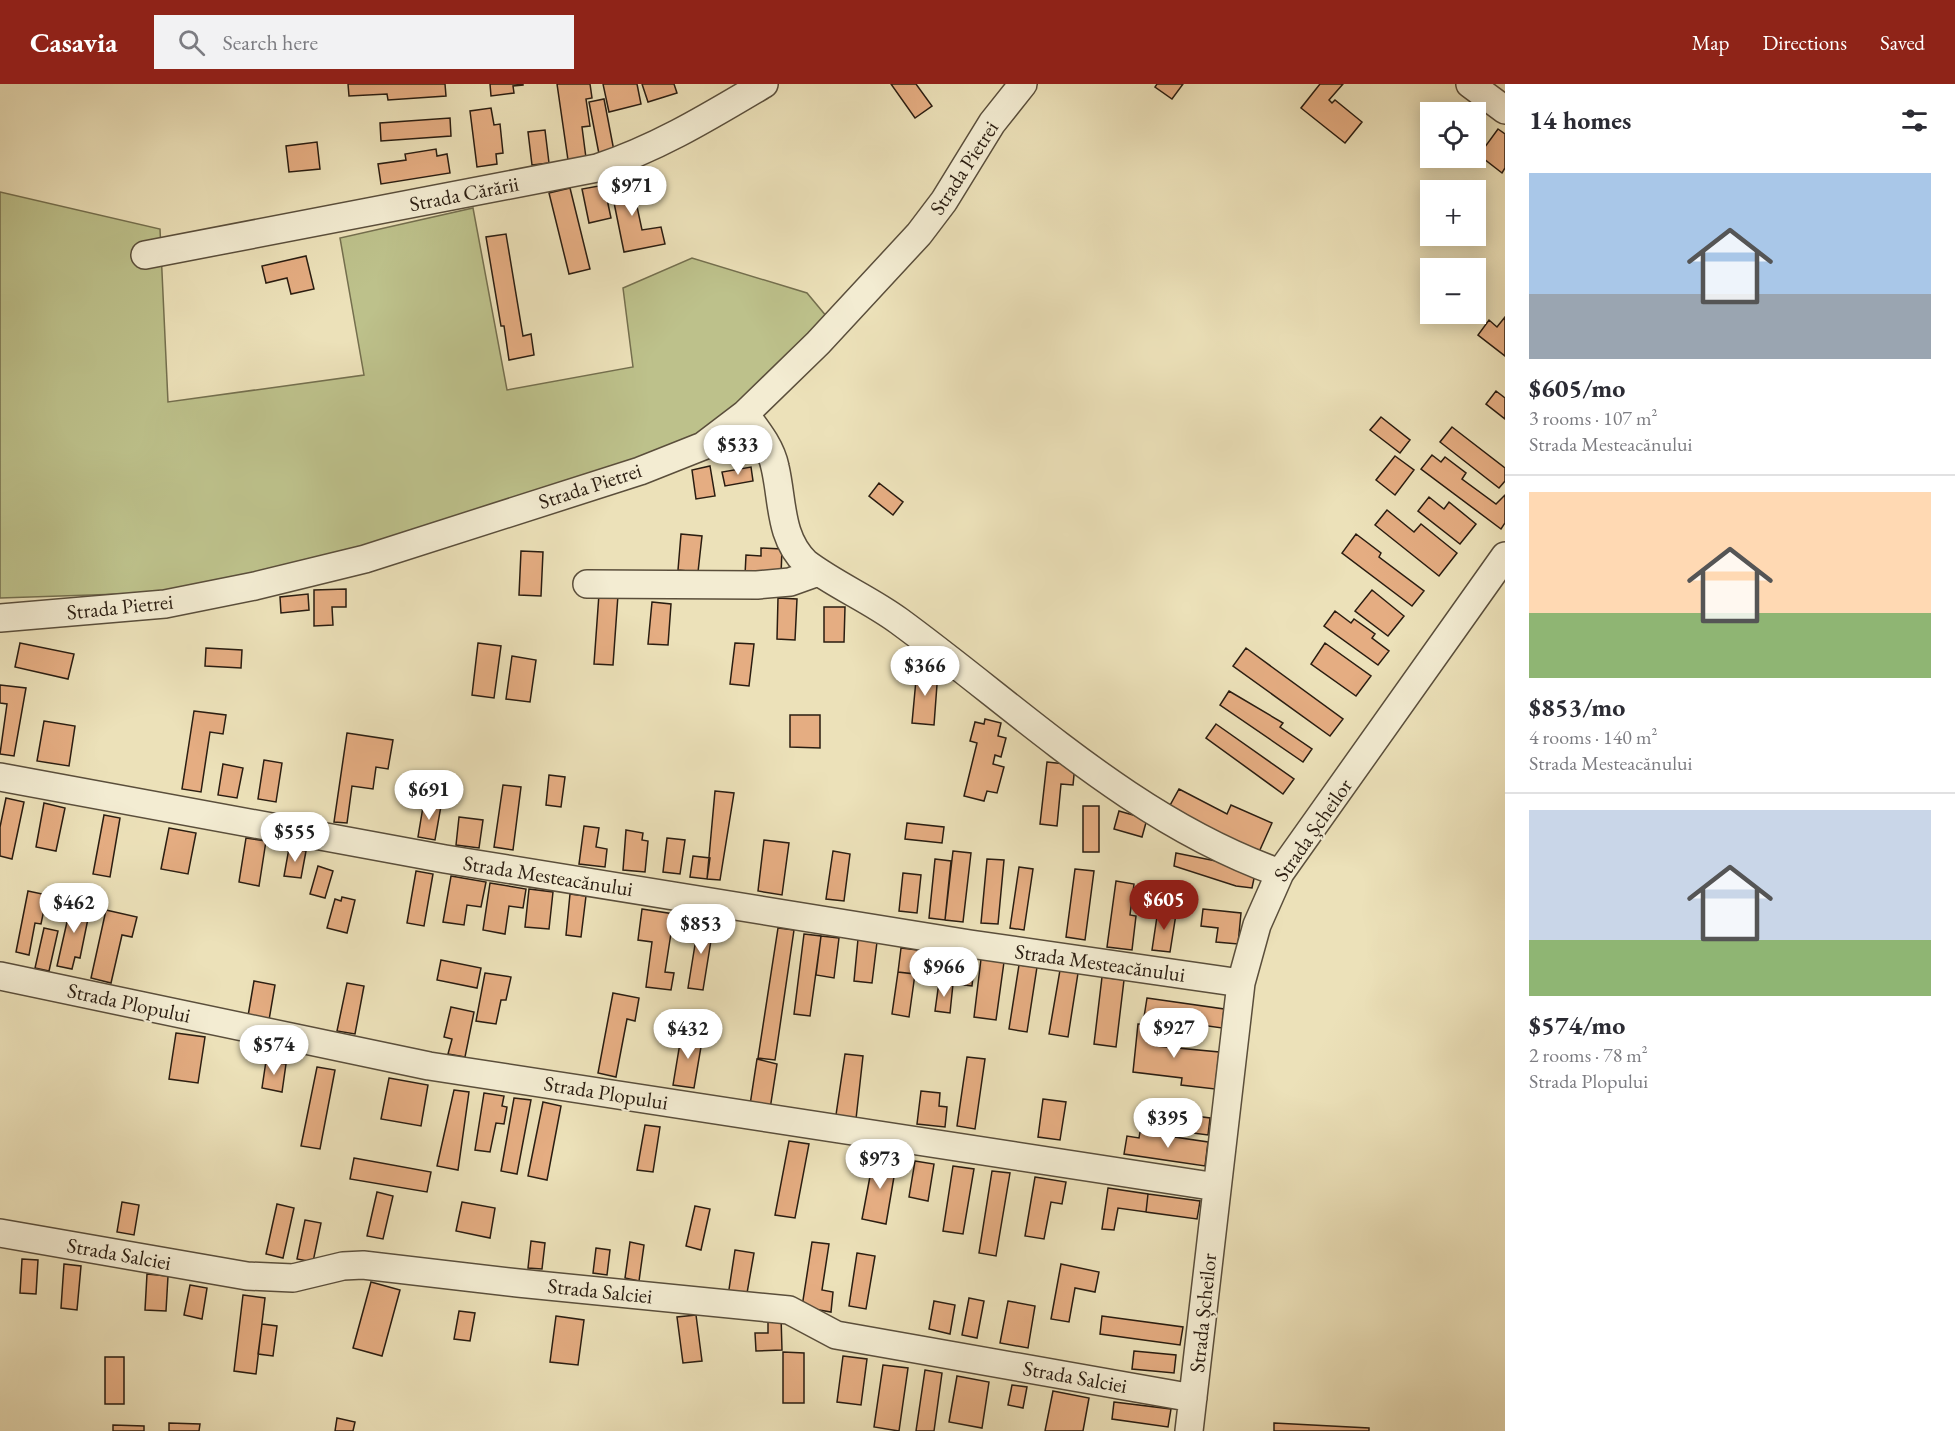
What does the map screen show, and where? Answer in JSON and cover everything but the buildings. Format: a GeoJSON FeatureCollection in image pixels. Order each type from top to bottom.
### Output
{"type":"FeatureCollection","features":[{"type":"Feature","properties":{"kind":"street","name":"Strada Cărării"},"geometry":{"type":"LineString","coordinates":[[145,255],[597,168],[635,156],[674,138],[764,84]]}},
{"type":"Feature","properties":{"kind":"street","name":"Strada Pietrei"},"geometry":{"type":"LineString","coordinates":[[0,618],[175,602],[365,559],[681,456],[719,436],[745,414],[818,342],[919,234],[944,201],[993,123],[1023,84]]}},
{"type":"Feature","properties":{"kind":"street"},"geometry":{"type":"LineString","coordinates":[[1470,84],[1505,110]]}},
{"type":"Feature","properties":{"kind":"street"},"geometry":{"type":"LineString","coordinates":[[745,414],[762,437],[775,465],[783,520],[796,554],[818,572],[853,590],[899,621],[1023,718],[1141,804],[1189,834],[1234,856],[1280,873]]}},
{"type":"Feature","properties":{"kind":"street","name":"Strada Șcheilor"},"geometry":{"type":"LineString","coordinates":[[1189,1431],[1241,983],[1257,925],[1280,873],[1505,556]]}},
{"type":"Feature","properties":{"kind":"street"},"geometry":{"type":"LineString","coordinates":[[587,584],[757,585],[790,582],[818,572]]}},
{"type":"Feature","properties":{"kind":"street","name":"Strada Mesteacănului"},"geometry":{"type":"LineString","coordinates":[[0,777],[445,860],[958,942],[1241,983]]}},
{"type":"Feature","properties":{"kind":"street","name":"Strada Plopului"},"geometry":{"type":"LineString","coordinates":[[0,976],[429,1066],[1217,1187]]}},
{"type":"Feature","properties":{"kind":"street","name":"Strada Salciei"},"geometry":{"type":"LineString","coordinates":[[0,1233],[247,1276],[293,1278],[343,1266],[363,1265],[789,1310],[836,1335],[1193,1398]]}},
{"type":"Feature","properties":{"kind":"green space"},"geometry":{"type":"Polygon","coordinates":[[[0,192],[160,229],[168,402],[364,375],[340,238],[473,208],[507,390],[633,367],[623,288],[692,258],[807,293],[827,317],[737,409],[688,446],[372,546],[181,592],[0,598],[0,192]]]}}]}
